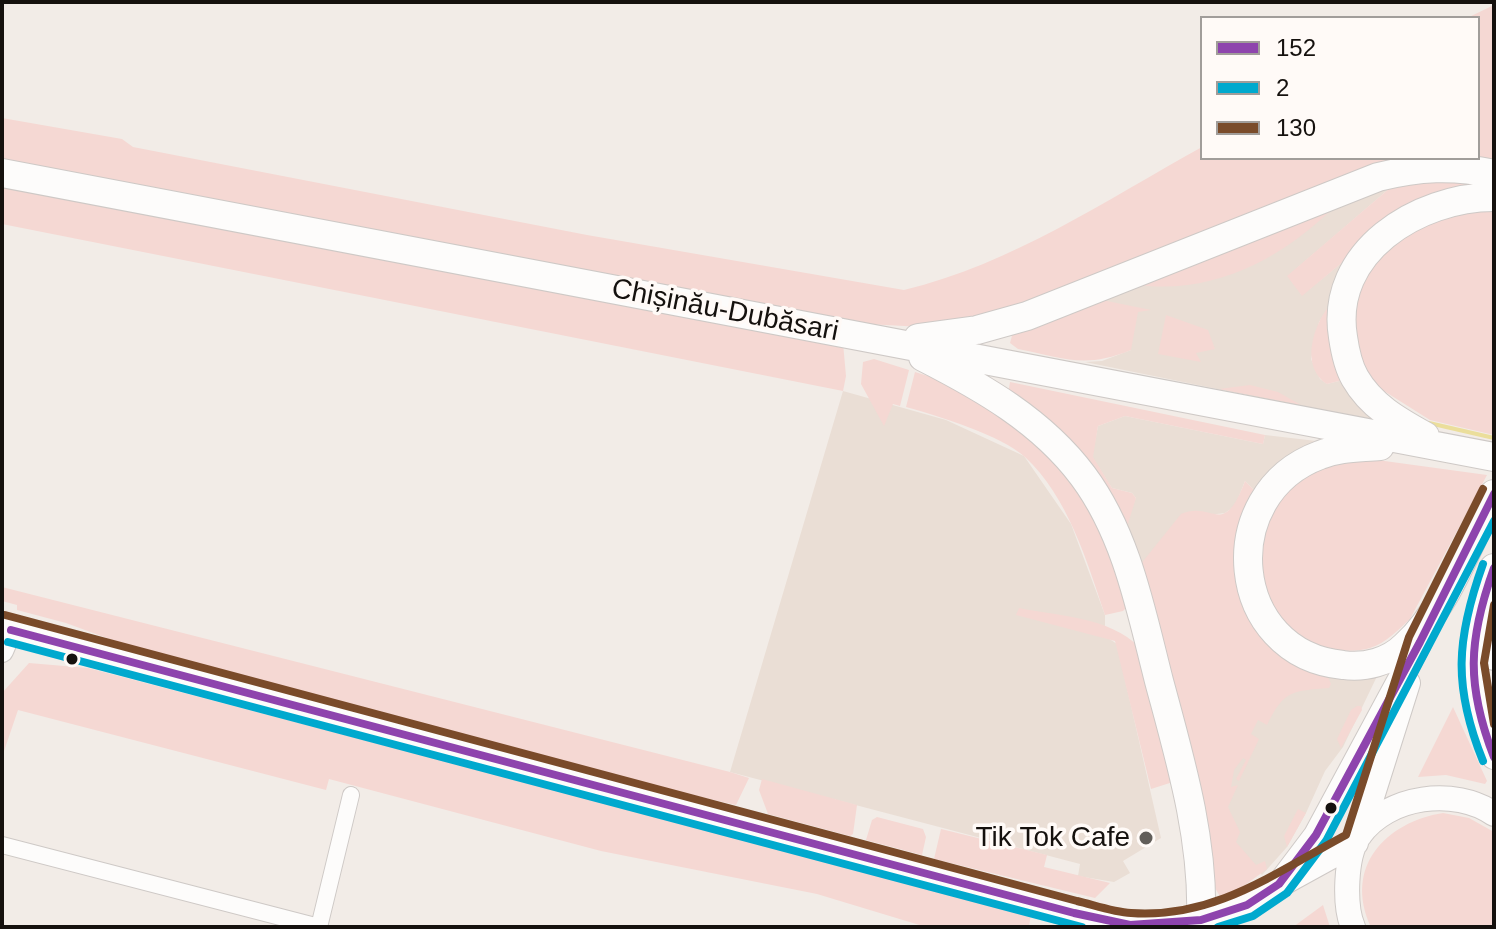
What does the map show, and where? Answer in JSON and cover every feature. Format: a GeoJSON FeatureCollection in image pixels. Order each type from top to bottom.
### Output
{"type":"FeatureCollection","features":[{"type":"Feature","properties":{"kind":"highway"},"geometry":{"type":"LineString","coordinates":[[889,342],[977,330],[1027,316],[1378,177],[1433,167],[1494,174]]}},
{"type":"Feature","properties":{"kind":"highway","name":"Chișinău-Dubăsari"},"geometry":{"type":"LineString","coordinates":[[2,173],[1494,457]]}},
{"type":"Feature","properties":{"kind":"highway"},"geometry":{"type":"LineString","coordinates":[[1447,448],[1392,418],[1355,379],[1344,346],[1342,302],[1348,280],[1362,255],[1387,233],[1421,214],[1494,197]]}},
{"type":"Feature","properties":{"kind":"highway"},"geometry":{"type":"LineString","coordinates":[[889,342],[973,383],[1016,410],[1061,451],[1100,504],[1117,536],[1138,599],[1182,768],[1200,863],[1201,920]]}},
{"type":"Feature","properties":{"kind":"highway"},"geometry":{"type":"LineString","coordinates":[[1414,442],[1339,449],[1294,468],[1265,497],[1255,519],[1247,555],[1248,574],[1254,597],[1270,628],[1287,645],[1320,662],[1351,666],[1379,662],[1405,647],[1426,629],[1488,505]]}},
{"type":"Feature","properties":{"kind":"highway"},"geometry":{"type":"LineString","coordinates":[[1494,568],[1490,613],[1494,656]]}},
{"type":"Feature","properties":{"kind":"main road"},"geometry":{"type":"LineString","coordinates":[[1494,568],[1474,625],[1470,665],[1473,700],[1494,757]]}},
{"type":"Feature","properties":{"kind":"main road"},"geometry":{"type":"LineString","coordinates":[[1279,884],[1308,847],[1426,629]]}},
{"type":"Feature","properties":{"kind":"main road"},"geometry":{"type":"LineString","coordinates":[[1353,927],[1347,887],[1359,834],[1426,629]]}},
{"type":"Feature","properties":{"kind":"main road"},"geometry":{"type":"LineString","coordinates":[[5,636],[1073,920],[1134,926],[1201,920],[1247,905],[1391,812],[1439,797],[1465,800],[1494,814]]}},
{"type":"Feature","properties":{"kind":"main road"},"geometry":{"type":"LineString","coordinates":[[1342,786],[1359,834]]}},
{"type":"Feature","properties":{"kind":"street"},"geometry":{"type":"LineString","coordinates":[[2,845],[319,927],[351,795]]}},
{"type":"Feature","properties":{"kind":"shaded area"},"geometry":{"type":"Polygon","coordinates":[[[1494,5],[1494,167],[1430,160],[1480,160],[1480,16],[1471,16],[1494,5]]]}},
{"type":"Feature","properties":{"kind":"shaded area"},"geometry":{"type":"Polygon","coordinates":[[[2,118],[122,139],[133,147],[587,235],[904,290],[983,264],[1094,209],[1200,148],[1200,160],[1430,160],[1065,294],[943,328],[828,322],[2,166],[2,118]]]}},
{"type":"Feature","properties":{"kind":"shaded area"},"geometry":{"type":"Polygon","coordinates":[[[2,181],[843,343],[846,376],[843,391],[2,224],[2,181]]]}},
{"type":"Feature","properties":{"kind":"shaded area"},"geometry":{"type":"Polygon","coordinates":[[[1398,181],[1288,276],[1302,295],[1350,256],[1335,299],[1319,322],[1311,359],[1320,379],[1327,384],[1347,379],[1389,424],[1085,362],[1102,361],[1131,350],[1097,299],[1398,181]]]}},
{"type":"Feature","properties":{"kind":"shaded area"},"geometry":{"type":"Polygon","coordinates":[[[1398,181],[1494,183],[1350,256],[1302,296],[1287,276],[1398,181]]]}},
{"type":"Feature","properties":{"kind":"shaded area"},"geometry":{"type":"Polygon","coordinates":[[[1494,204],[1494,435],[1430,420],[1376,386],[1362,374],[1349,313],[1357,279],[1408,227],[1494,204]]]}},
{"type":"Feature","properties":{"kind":"shaded area"},"geometry":{"type":"Polygon","coordinates":[[[1334,207],[1291,243],[1242,270],[1189,285],[1161,287],[1132,284],[1334,207]]]}},
{"type":"Feature","properties":{"kind":"shaded area"},"geometry":{"type":"Polygon","coordinates":[[[1097,299],[1151,310],[1138,312],[1131,350],[1100,359],[1074,360],[1018,349],[1010,343],[1013,332],[1097,299]]]}},
{"type":"Feature","properties":{"kind":"shaded area"},"geometry":{"type":"Polygon","coordinates":[[[1335,299],[1347,379],[1327,384],[1313,366],[1313,342],[1321,318],[1335,299]]]}},
{"type":"Feature","properties":{"kind":"shaded area"},"geometry":{"type":"Polygon","coordinates":[[[1166,315],[1208,330],[1215,349],[1196,353],[1201,362],[1158,354],[1166,315]]]}},
{"type":"Feature","properties":{"kind":"shaded area"},"geometry":{"type":"Polygon","coordinates":[[[874,359],[909,370],[900,406],[893,404],[884,426],[861,384],[863,362],[874,359]]]}},
{"type":"Feature","properties":{"kind":"shaded area"},"geometry":{"type":"Polygon","coordinates":[[[915,372],[941,380],[1027,426],[1097,511],[1127,607],[1123,611],[1105,615],[1083,552],[1064,510],[1040,473],[1025,457],[985,434],[906,407],[915,372]]]}},
{"type":"Feature","properties":{"kind":"shaded area"},"geometry":{"type":"Polygon","coordinates":[[[1010,382],[1265,435],[1263,444],[1125,416],[1098,426],[1093,457],[1112,488],[1132,493],[1136,498],[1126,530],[1008,394],[1010,382]]]}},
{"type":"Feature","properties":{"kind":"shaded area"},"geometry":{"type":"Polygon","coordinates":[[[1250,385],[1278,392],[1301,405],[1219,389],[1250,385]]]}},
{"type":"Feature","properties":{"kind":"shaded area"},"geometry":{"type":"Polygon","coordinates":[[[843,391],[946,420],[1024,456],[1071,524],[1105,615],[1105,636],[1117,644],[1161,838],[1123,861],[1130,873],[1114,882],[1078,876],[1080,864],[730,772],[843,391]]]}},
{"type":"Feature","properties":{"kind":"shaded area"},"geometry":{"type":"Polygon","coordinates":[[[1125,416],[1263,444],[1265,435],[1325,442],[1259,495],[1245,481],[1235,506],[1225,513],[1209,515],[1191,512],[1136,571],[1120,529],[1136,498],[1132,493],[1112,488],[1092,457],[1098,426],[1125,416]]]}},
{"type":"Feature","properties":{"kind":"shaded area"},"geometry":{"type":"Polygon","coordinates":[[[1348,456],[1487,475],[1410,619],[1376,646],[1348,651],[1302,639],[1284,626],[1270,605],[1253,565],[1279,491],[1348,456]]]}},
{"type":"Feature","properties":{"kind":"shaded area"},"geometry":{"type":"Polygon","coordinates":[[[1245,481],[1259,495],[1239,569],[1325,670],[1331,684],[1329,688],[1290,694],[1267,725],[1258,720],[1251,734],[1259,739],[1239,781],[1236,779],[1246,760],[1243,758],[1234,770],[1231,787],[1238,785],[1228,807],[1240,832],[1236,842],[1256,865],[1265,861],[1267,869],[1226,899],[1221,898],[1215,888],[1136,570],[1181,514],[1201,511],[1224,514],[1237,499],[1245,481]]]}},
{"type":"Feature","properties":{"kind":"shaded area"},"geometry":{"type":"Polygon","coordinates":[[[2,587],[749,778],[736,805],[670,790],[161,658],[66,623],[17,610],[17,605],[2,601],[2,587]]]}},
{"type":"Feature","properties":{"kind":"shaded area"},"geometry":{"type":"Polygon","coordinates":[[[1019,608],[1099,624],[1114,629],[1139,647],[1176,781],[1151,789],[1115,641],[1016,615],[1019,608]]]}},
{"type":"Feature","properties":{"kind":"shaded area"},"geometry":{"type":"Polygon","coordinates":[[[29,663],[88,668],[1031,914],[1029,927],[926,927],[817,894],[601,851],[329,779],[326,790],[18,710],[2,757],[2,693],[29,663]]]}},
{"type":"Feature","properties":{"kind":"shaded area"},"geometry":{"type":"Polygon","coordinates":[[[1381,668],[1343,747],[1325,771],[1287,847],[1262,875],[1234,846],[1216,790],[1260,703],[1325,670],[1381,668]]]}},
{"type":"Feature","properties":{"kind":"shaded area"},"geometry":{"type":"Polygon","coordinates":[[[1361,706],[1362,710],[1341,748],[1337,739],[1351,710],[1361,706]]]}},
{"type":"Feature","properties":{"kind":"shaded area"},"geometry":{"type":"Polygon","coordinates":[[[1453,707],[1487,781],[1485,784],[1446,775],[1418,777],[1453,707]]]}},
{"type":"Feature","properties":{"kind":"shaded area"},"geometry":{"type":"Polygon","coordinates":[[[762,779],[857,805],[853,834],[850,836],[768,814],[759,790],[762,779]]]}},
{"type":"Feature","properties":{"kind":"shaded area"},"geometry":{"type":"Polygon","coordinates":[[[1298,809],[1306,813],[1287,847],[1284,836],[1298,809]]]}},
{"type":"Feature","properties":{"kind":"shaded area"},"geometry":{"type":"Polygon","coordinates":[[[1443,813],[1469,818],[1494,832],[1494,927],[1371,927],[1362,885],[1366,867],[1375,851],[1404,826],[1443,813]]]}},
{"type":"Feature","properties":{"kind":"shaded area"},"geometry":{"type":"Polygon","coordinates":[[[877,817],[923,829],[926,837],[922,855],[866,840],[872,820],[877,817]]]}},
{"type":"Feature","properties":{"kind":"shaded area"},"geometry":{"type":"Polygon","coordinates":[[[941,829],[1047,855],[1044,867],[1110,883],[1095,898],[934,859],[941,829]]]}},
{"type":"Feature","properties":{"kind":"shaded area"},"geometry":{"type":"Polygon","coordinates":[[[1323,905],[1330,927],[1293,927],[1323,905]]]}},
{"type":"Feature","properties":{"kind":"waterway"},"geometry":{"type":"LineString","coordinates":[[1429,423],[1494,438]]}},
{"type":"Feature","properties":{"kind":"transit line","name":"130"},"geometry":{"type":"LineString","coordinates":[[5,615],[1104,908],[1131,913],[1161,913],[1190,909],[1244,890],[1346,835],[1409,637],[1483,489]]}},
{"type":"Feature","properties":{"kind":"transit line","name":"152"},"geometry":{"type":"LineString","coordinates":[[11,630],[1074,913],[1130,925],[1201,920],[1247,905],[1279,884],[1316,835],[1420,642],[1494,494]]}},
{"type":"Feature","properties":{"kind":"transit line","name":"2"},"geometry":{"type":"LineString","coordinates":[[1218,927],[1253,916],[1287,893],[1326,841],[1494,521]]}},
{"type":"Feature","properties":{"kind":"transit line","name":"2"},"geometry":{"type":"LineString","coordinates":[[1483,564],[1467,616],[1462,663],[1467,710],[1483,761]]}},
{"type":"Feature","properties":{"kind":"transit line","name":"152"},"geometry":{"type":"LineString","coordinates":[[1494,568],[1479,618],[1474,662],[1479,707],[1494,757]]}},
{"type":"Feature","properties":{"kind":"transit line","name":"130"},"geometry":{"type":"LineString","coordinates":[[1494,605],[1484,663],[1494,724]]}},
{"type":"Feature","properties":{"kind":"transit line","name":"2"},"geometry":{"type":"LineString","coordinates":[[8,642],[1082,927]]}},
{"type":"Feature","properties":{"kind":"place","name":"Tik Tok Cafe"},"geometry":{"type":"Point","coordinates":[1146,838]}}]}
